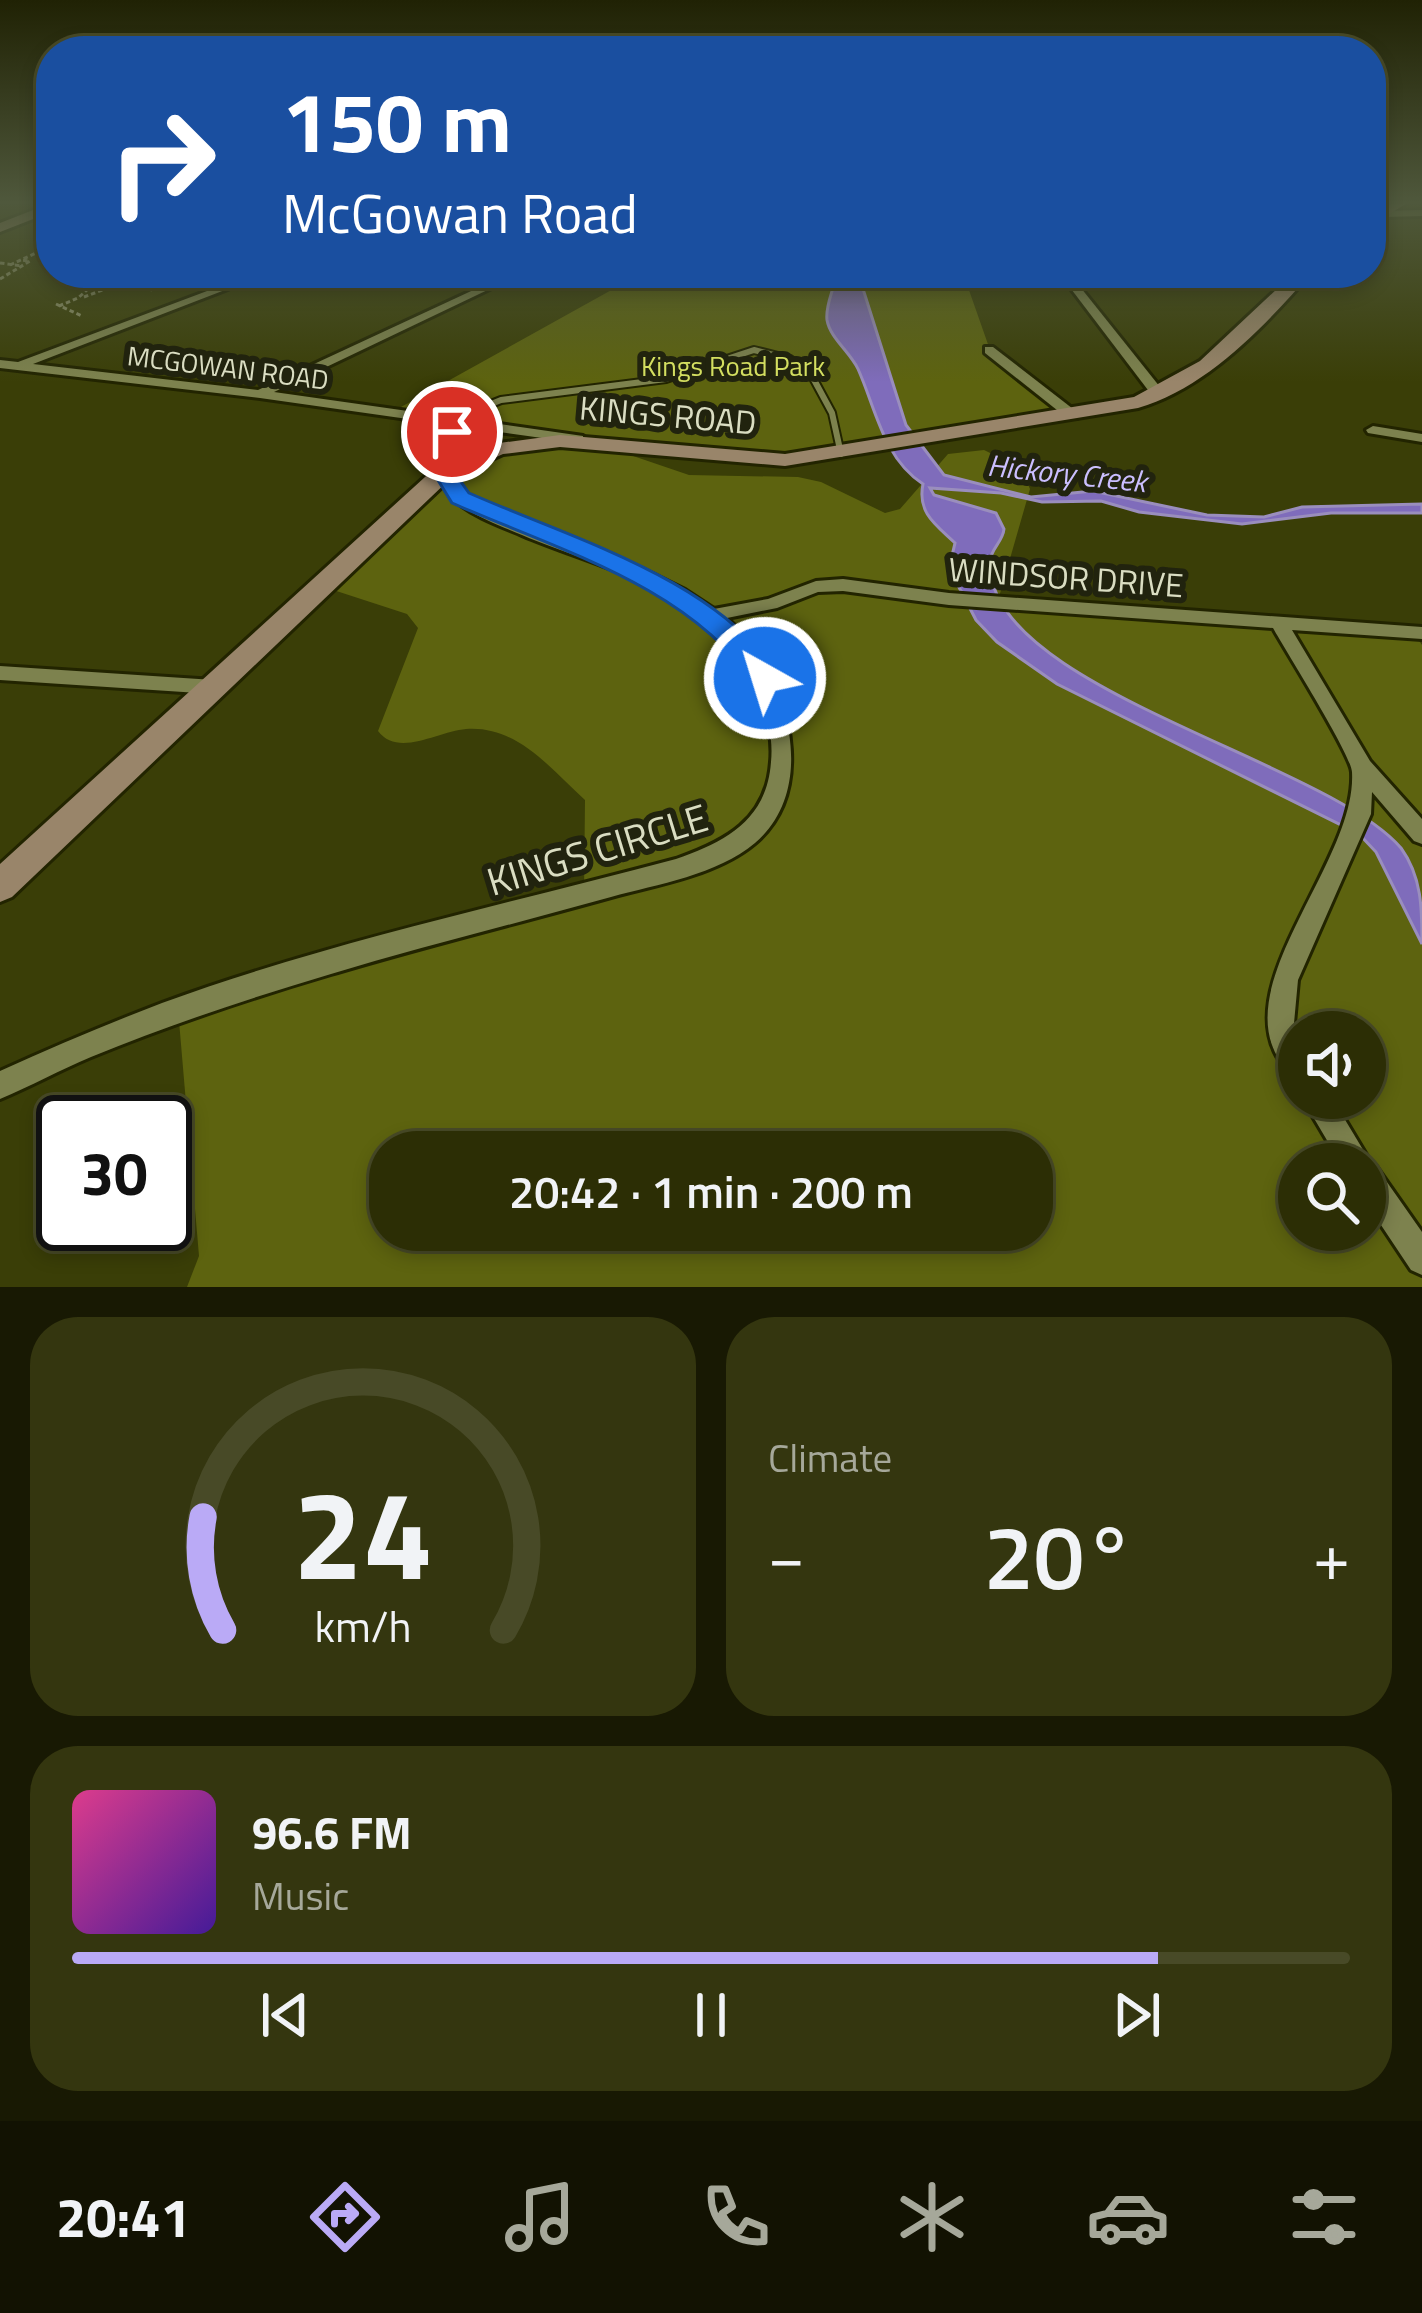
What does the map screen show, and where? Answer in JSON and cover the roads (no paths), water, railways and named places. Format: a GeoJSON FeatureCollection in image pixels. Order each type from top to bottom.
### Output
{"type":"FeatureCollection","features":[{"type":"Feature","properties":{"kind":"street"},"geometry":{"type":"LineString","coordinates":[[19,366],[224,288]]}},
{"type":"Feature","properties":{"kind":"street"},"geometry":{"type":"LineString","coordinates":[[260,394],[486,288]]}},
{"type":"Feature","properties":{"kind":"street"},"geometry":{"type":"LineString","coordinates":[[1076,288],[1159,395]]}},
{"type":"Feature","properties":{"kind":"street","name":"KINGS ROAD"},"geometry":{"type":"LineString","coordinates":[[0,886],[443,472],[510,446],[586,440],[742,460],[842,454],[1072,415],[1159,395],[1208,361],[1288,288]]}},
{"type":"Feature","properties":{"kind":"street"},"geometry":{"type":"LineString","coordinates":[[989,350],[1072,415]]}},
{"type":"Feature","properties":{"kind":"street","name":"MCGOWAN ROAD"},"geometry":{"type":"LineString","coordinates":[[0,364],[260,394],[586,440]]}},
{"type":"Feature","properties":{"kind":"street"},"geometry":{"type":"LineString","coordinates":[[443,472],[454,453],[449,421]]}},
{"type":"Feature","properties":{"kind":"street"},"geometry":{"type":"LineString","coordinates":[[1373,430],[1422,437]]}},
{"type":"Feature","properties":{"kind":"street","name":"KINGS CIRCLE"},"geometry":{"type":"LineString","coordinates":[[0,1085],[99,1040],[249,984],[728,852],[762,825],[777,792],[782,757],[778,719],[765,678],[743,646],[711,615],[634,572],[472,506],[460,498],[443,472]]}},
{"type":"Feature","properties":{"kind":"street","name":"WINDSOR DRIVE"},"geometry":{"type":"LineString","coordinates":[[711,615],[830,586],[1422,633]]}},
{"type":"Feature","properties":{"kind":"street"},"geometry":{"type":"LineString","coordinates":[[1279,623],[1363,767],[1422,834]]}},
{"type":"Feature","properties":{"kind":"street"},"geometry":{"type":"LineString","coordinates":[[0,673],[214,687]]}},
{"type":"Feature","properties":{"kind":"street"},"geometry":{"type":"LineString","coordinates":[[1282,1011],[1285,979],[1354,826],[1363,767]]}},
{"type":"Feature","properties":{"kind":"street"},"geometry":{"type":"LineString","coordinates":[[1386,1206],[1422,1259]]}},
{"type":"Feature","properties":{"kind":"lane"},"geometry":{"type":"LineString","coordinates":[[449,421],[492,400],[559,387],[672,378],[711,358],[752,351],[788,358],[820,387],[842,454]]}},
{"type":"Feature","properties":{"kind":"park label","name":"Kings Road Park"},"geometry":{"type":"Point","coordinates":[733,365]}},
{"type":"Feature","properties":{"kind":"water label","name":"Hickory Creek"},"geometry":{"type":"Point","coordinates":[1067,473]}}]}
